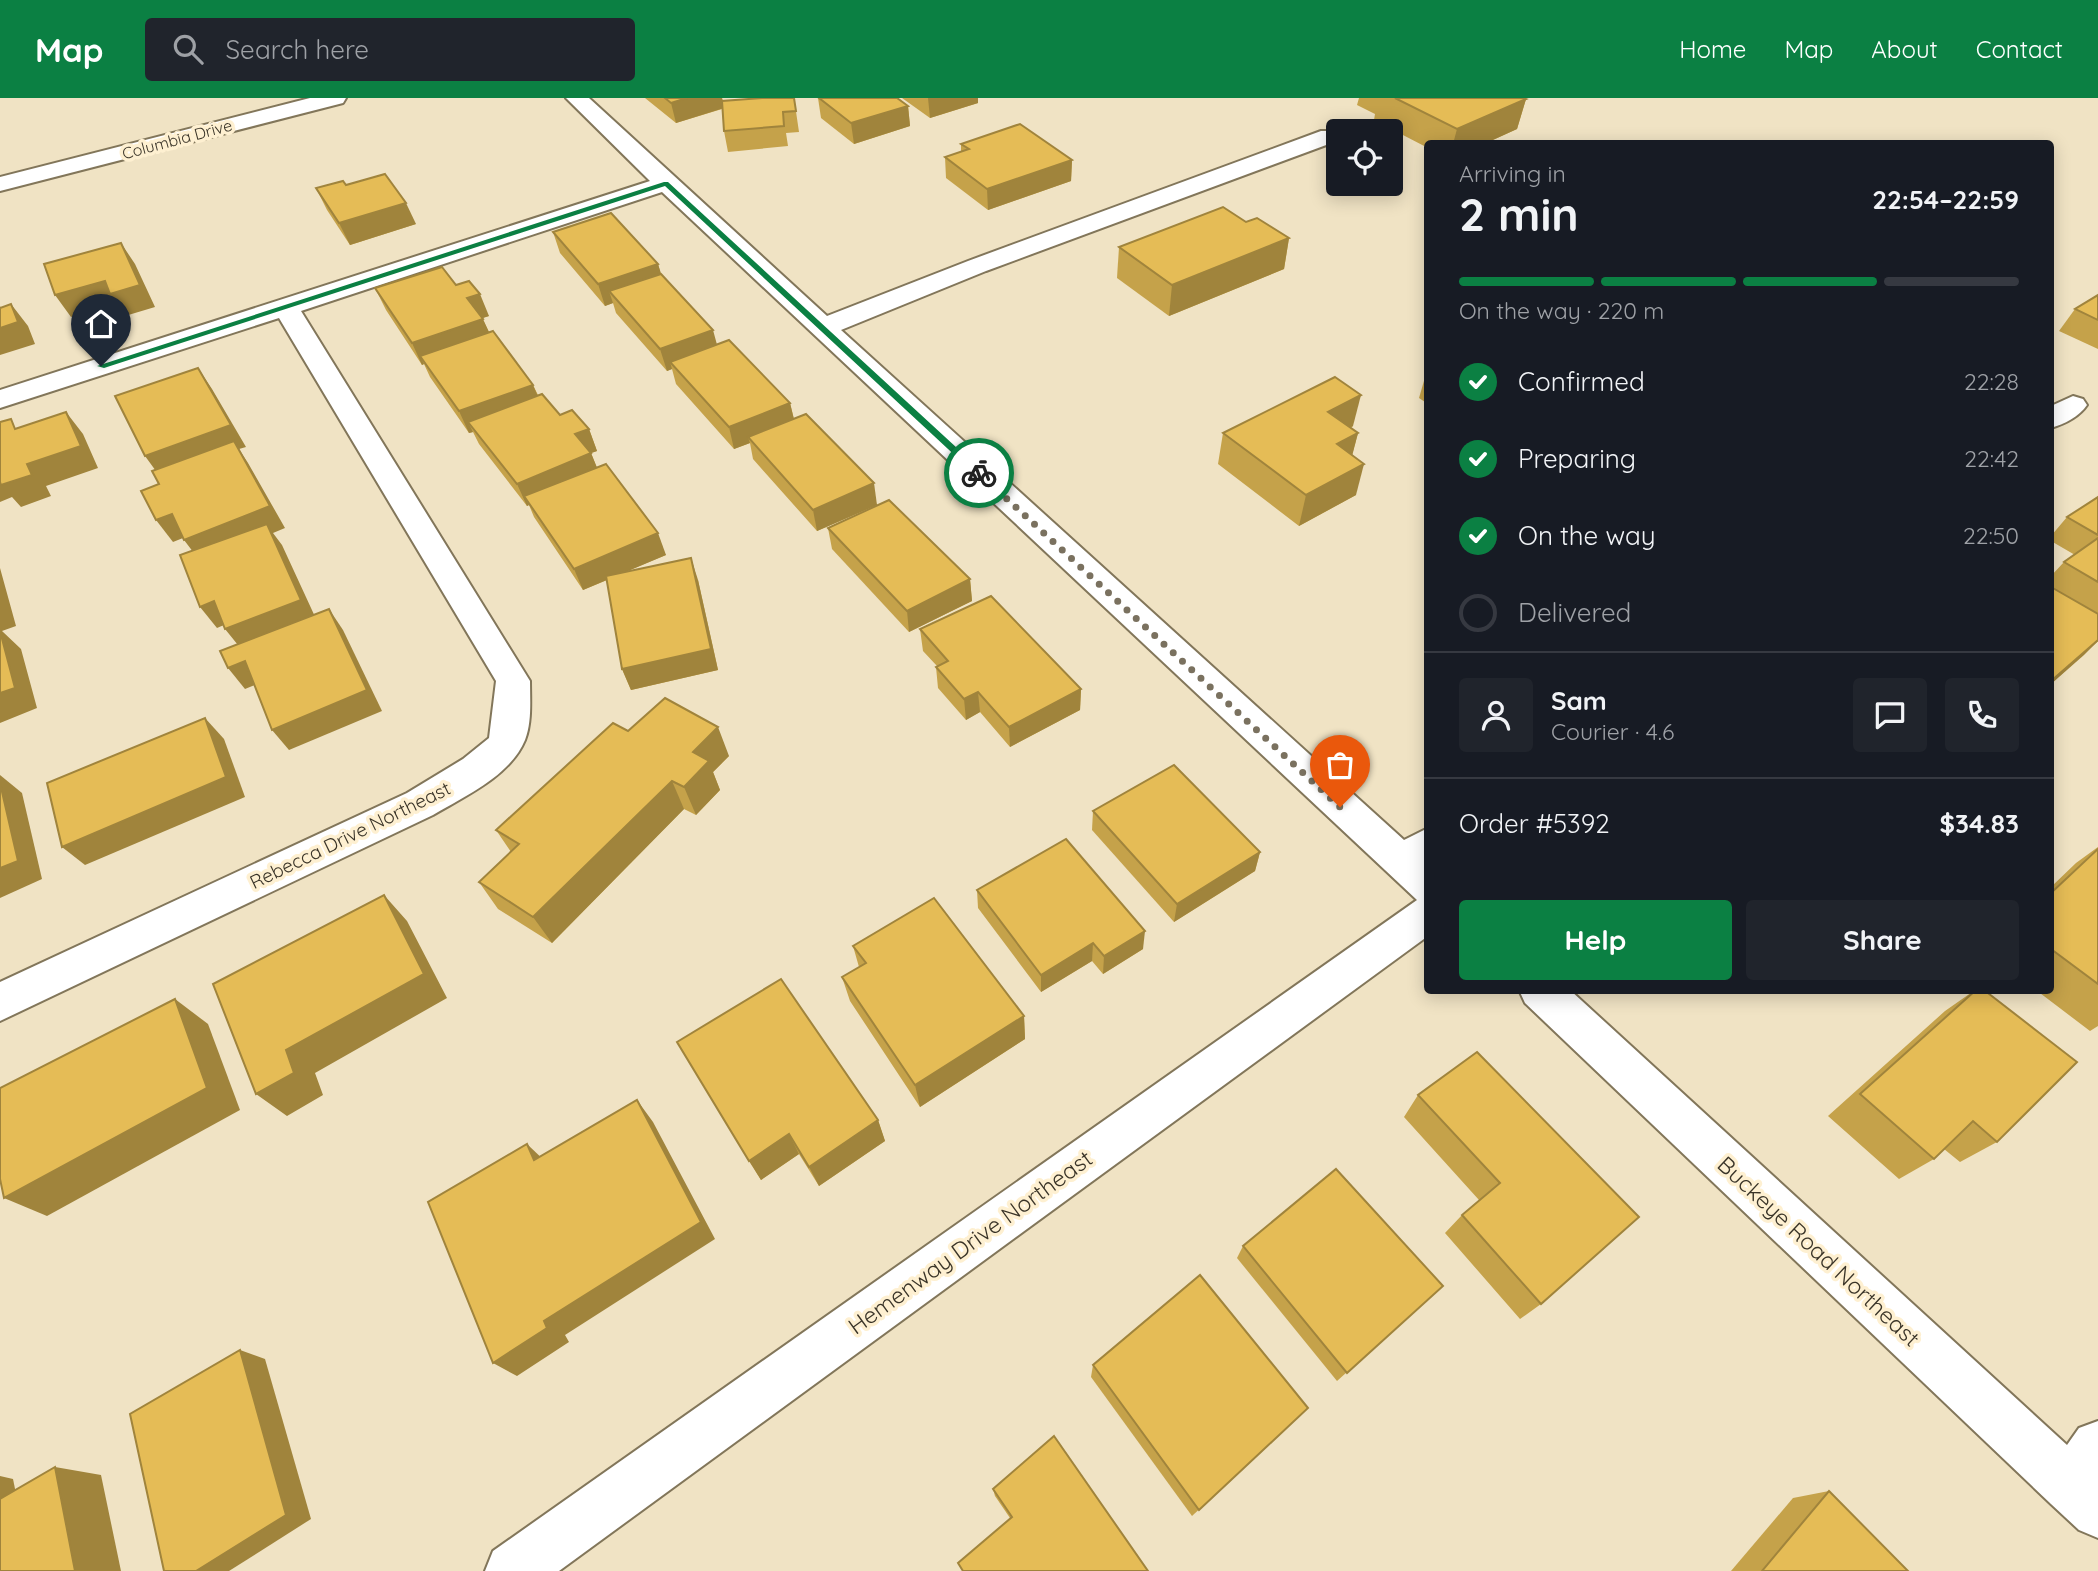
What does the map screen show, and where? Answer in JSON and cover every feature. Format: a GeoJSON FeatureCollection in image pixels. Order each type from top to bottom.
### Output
{"type":"FeatureCollection","features":[{"type":"Feature","properties":{"kind":"street","name":"Columbia Drive"},"geometry":{"type":"LineString","coordinates":[[6,178],[335,98]]}},
{"type":"Feature","properties":{"kind":"street"},"geometry":{"type":"LineString","coordinates":[[577,98],[824,327],[1419,865]]}},
{"type":"Feature","properties":{"kind":"street"},"geometry":{"type":"LineString","coordinates":[[824,327],[1326,137]]}},
{"type":"Feature","properties":{"kind":"street"},"geometry":{"type":"LineString","coordinates":[[0,398],[666,183]]}},
{"type":"Feature","properties":{"kind":"street","name":"Rebecca Drive Northeast"},"geometry":{"type":"LineString","coordinates":[[0,1002],[420,804],[461,780],[503,746],[512,711],[513,681],[286,307]]}},
{"type":"Feature","properties":{"kind":"street","name":"Hemenway Drive Northeast"},"geometry":{"type":"LineString","coordinates":[[513,1571],[1424,916]]}},
{"type":"Feature","properties":{"kind":"street","name":"Buckeye Road Northeast"},"geometry":{"type":"LineString","coordinates":[[1544,994],[2089,1481]]}},
{"type":"Feature","properties":{"kind":"building"},"geometry":{"type":"Polygon","coordinates":[[[665,98],[687,98],[671,103],[665,98]]]}},
{"type":"Feature","properties":{"kind":"building"},"geometry":{"type":"Polygon","coordinates":[[[794,98],[796,111],[783,112],[784,126],[724,131],[722,101],[794,98]]]}},
{"type":"Feature","properties":{"kind":"building"},"geometry":{"type":"Polygon","coordinates":[[[819,98],[897,98],[908,106],[851,123],[819,98]]]}},
{"type":"Feature","properties":{"kind":"building"},"geometry":{"type":"Polygon","coordinates":[[[1395,98],[1523,98],[1526,99],[1457,129],[1395,98]]]}},
{"type":"Feature","properties":{"kind":"building"},"geometry":{"type":"Polygon","coordinates":[[[1020,124],[1072,160],[987,189],[945,157],[969,149],[961,144],[1020,124]]]}},
{"type":"Feature","properties":{"kind":"building"},"geometry":{"type":"Polygon","coordinates":[[[385,174],[406,203],[339,223],[316,188],[343,181],[346,185],[385,174]]]}},
{"type":"Feature","properties":{"kind":"building"},"geometry":{"type":"Polygon","coordinates":[[[1223,207],[1246,222],[1257,218],[1289,238],[1172,285],[1119,247],[1223,207]]]}},
{"type":"Feature","properties":{"kind":"building"},"geometry":{"type":"Polygon","coordinates":[[[611,213],[658,264],[598,284],[553,232],[611,213]]]}},
{"type":"Feature","properties":{"kind":"building"},"geometry":{"type":"Polygon","coordinates":[[[121,243],[140,285],[110,294],[105,281],[55,295],[44,264],[121,243]]]}},
{"type":"Feature","properties":{"kind":"building"},"geometry":{"type":"Polygon","coordinates":[[[442,267],[456,285],[469,281],[480,294],[467,298],[483,319],[412,343],[375,288],[442,267]]]}},
{"type":"Feature","properties":{"kind":"building"},"geometry":{"type":"Polygon","coordinates":[[[661,274],[713,330],[660,349],[609,291],[661,274]]]}},
{"type":"Feature","properties":{"kind":"building"},"geometry":{"type":"Polygon","coordinates":[[[2098,295],[2098,320],[2075,309],[2098,295]]]}},
{"type":"Feature","properties":{"kind":"building"},"geometry":{"type":"Polygon","coordinates":[[[11,304],[18,322],[0,328],[0,308],[11,304]]]}},
{"type":"Feature","properties":{"kind":"building"},"geometry":{"type":"Polygon","coordinates":[[[493,331],[533,385],[459,411],[420,356],[493,331]]]}},
{"type":"Feature","properties":{"kind":"building"},"geometry":{"type":"Polygon","coordinates":[[[729,340],[790,403],[729,427],[670,362],[729,340]]]}},
{"type":"Feature","properties":{"kind":"building"},"geometry":{"type":"Polygon","coordinates":[[[198,368],[231,425],[145,456],[115,396],[198,368]]]}},
{"type":"Feature","properties":{"kind":"building"},"geometry":{"type":"Polygon","coordinates":[[[1335,377],[1361,395],[1328,412],[1358,433],[1337,444],[1364,464],[1306,495],[1223,433],[1335,377]]]}},
{"type":"Feature","properties":{"kind":"building"},"geometry":{"type":"Polygon","coordinates":[[[542,394],[560,415],[572,410],[589,429],[575,434],[591,453],[517,484],[468,422],[542,394]]]}},
{"type":"Feature","properties":{"kind":"building"},"geometry":{"type":"Polygon","coordinates":[[[66,412],[81,446],[27,464],[32,475],[1,485],[0,422],[11,419],[15,429],[66,412]]]}},
{"type":"Feature","properties":{"kind":"building"},"geometry":{"type":"Polygon","coordinates":[[[806,414],[874,483],[813,510],[748,437],[806,414]]]}},
{"type":"Feature","properties":{"kind":"building"},"geometry":{"type":"Polygon","coordinates":[[[234,441],[270,506],[184,540],[172,514],[156,520],[141,491],[159,484],[152,471],[234,441]]]}},
{"type":"Feature","properties":{"kind":"building"},"geometry":{"type":"Polygon","coordinates":[[[606,464],[658,533],[574,569],[524,496],[606,464]]]}},
{"type":"Feature","properties":{"kind":"building"},"geometry":{"type":"Polygon","coordinates":[[[2098,497],[2098,535],[2067,517],[2098,497]]]}},
{"type":"Feature","properties":{"kind":"building"},"geometry":{"type":"Polygon","coordinates":[[[889,500],[970,579],[907,611],[828,528],[889,500]]]}},
{"type":"Feature","properties":{"kind":"building"},"geometry":{"type":"Polygon","coordinates":[[[267,524],[301,600],[225,629],[214,601],[200,607],[180,555],[267,524]]]}},
{"type":"Feature","properties":{"kind":"building"},"geometry":{"type":"Polygon","coordinates":[[[2098,538],[2098,582],[2064,562],[2098,538]]]}},
{"type":"Feature","properties":{"kind":"building"},"geometry":{"type":"Polygon","coordinates":[[[691,558],[711,649],[622,669],[606,576],[691,558]]]}},
{"type":"Feature","properties":{"kind":"building"},"geometry":{"type":"Polygon","coordinates":[[[2054,589],[2098,614],[2098,640],[2054,678],[2054,589]]]}},
{"type":"Feature","properties":{"kind":"building"},"geometry":{"type":"Polygon","coordinates":[[[991,596],[1081,689],[1009,727],[978,692],[964,699],[936,667],[948,661],[920,629],[991,596]]]}},
{"type":"Feature","properties":{"kind":"building"},"geometry":{"type":"Polygon","coordinates":[[[329,609],[367,690],[272,730],[245,661],[228,668],[220,651],[329,609]]]}},
{"type":"Feature","properties":{"kind":"building"},"geometry":{"type":"Polygon","coordinates":[[[0,631],[15,688],[0,693],[0,631]]]}},
{"type":"Feature","properties":{"kind":"building"},"geometry":{"type":"Polygon","coordinates":[[[665,698],[718,727],[693,752],[709,761],[684,787],[672,781],[533,917],[479,882],[519,844],[496,830],[613,723],[628,731],[665,698]]]}},
{"type":"Feature","properties":{"kind":"building"},"geometry":{"type":"Polygon","coordinates":[[[205,718],[226,777],[62,847],[47,783],[205,718]]]}},
{"type":"Feature","properties":{"kind":"building"},"geometry":{"type":"Polygon","coordinates":[[[1174,765],[1260,852],[1177,904],[1093,811],[1174,765]]]}},
{"type":"Feature","properties":{"kind":"building"},"geometry":{"type":"Polygon","coordinates":[[[0,783],[18,861],[0,868],[0,783]]]}},
{"type":"Feature","properties":{"kind":"building"},"geometry":{"type":"Polygon","coordinates":[[[1066,839],[1145,931],[1104,956],[1093,943],[1041,975],[977,890],[1066,839]]]}},
{"type":"Feature","properties":{"kind":"building"},"geometry":{"type":"Polygon","coordinates":[[[2098,849],[2098,984],[2054,951],[2054,890],[2098,849]]]}},
{"type":"Feature","properties":{"kind":"building"},"geometry":{"type":"Polygon","coordinates":[[[384,895],[424,974],[286,1050],[294,1073],[256,1094],[213,984],[384,895]]]}},
{"type":"Feature","properties":{"kind":"building"},"geometry":{"type":"Polygon","coordinates":[[[934,898],[1024,1016],[915,1085],[842,977],[866,963],[853,946],[934,898]]]}},
{"type":"Feature","properties":{"kind":"building"},"geometry":{"type":"Polygon","coordinates":[[[781,979],[878,1120],[809,1167],[789,1134],[749,1161],[677,1042],[781,979]]]}},
{"type":"Feature","properties":{"kind":"building"},"geometry":{"type":"Polygon","coordinates":[[[1972,994],[1989,994],[2077,1062],[1997,1142],[1973,1121],[1934,1159],[1860,1094],[1972,994]]]}},
{"type":"Feature","properties":{"kind":"building"},"geometry":{"type":"Polygon","coordinates":[[[175,999],[207,1088],[4,1198],[0,1179],[0,1088],[175,999]]]}},
{"type":"Feature","properties":{"kind":"building"},"geometry":{"type":"Polygon","coordinates":[[[1477,1052],[1639,1217],[1541,1304],[1462,1215],[1500,1183],[1418,1095],[1477,1052]]]}},
{"type":"Feature","properties":{"kind":"building"},"geometry":{"type":"Polygon","coordinates":[[[637,1100],[701,1222],[544,1321],[547,1328],[493,1363],[428,1202],[527,1144],[534,1160],[637,1100]]]}},
{"type":"Feature","properties":{"kind":"building"},"geometry":{"type":"Polygon","coordinates":[[[1336,1169],[1443,1286],[1347,1373],[1243,1246],[1336,1169]]]}},
{"type":"Feature","properties":{"kind":"building"},"geometry":{"type":"Polygon","coordinates":[[[1200,1275],[1308,1408],[1199,1510],[1093,1365],[1200,1275]]]}},
{"type":"Feature","properties":{"kind":"building"},"geometry":{"type":"Polygon","coordinates":[[[240,1350],[286,1515],[196,1571],[164,1571],[130,1414],[240,1350]]]}},
{"type":"Feature","properties":{"kind":"building"},"geometry":{"type":"Polygon","coordinates":[[[1054,1436],[1148,1571],[963,1571],[958,1563],[1012,1517],[993,1489],[1054,1436]]]}},
{"type":"Feature","properties":{"kind":"building"},"geometry":{"type":"Polygon","coordinates":[[[55,1467],[75,1571],[0,1571],[0,1499],[55,1467]]]}},
{"type":"Feature","properties":{"kind":"building"},"geometry":{"type":"Polygon","coordinates":[[[1829,1491],[1908,1571],[1762,1571],[1829,1491]]]}},
{"type":"Feature","properties":{"kind":"way so far"},"geometry":{"type":"LineString","coordinates":[[979,473],[1340,807]]}},
{"type":"Feature","properties":{"kind":"route"},"geometry":{"type":"LineString","coordinates":[[101,366],[666,183],[979,473]]}}]}
